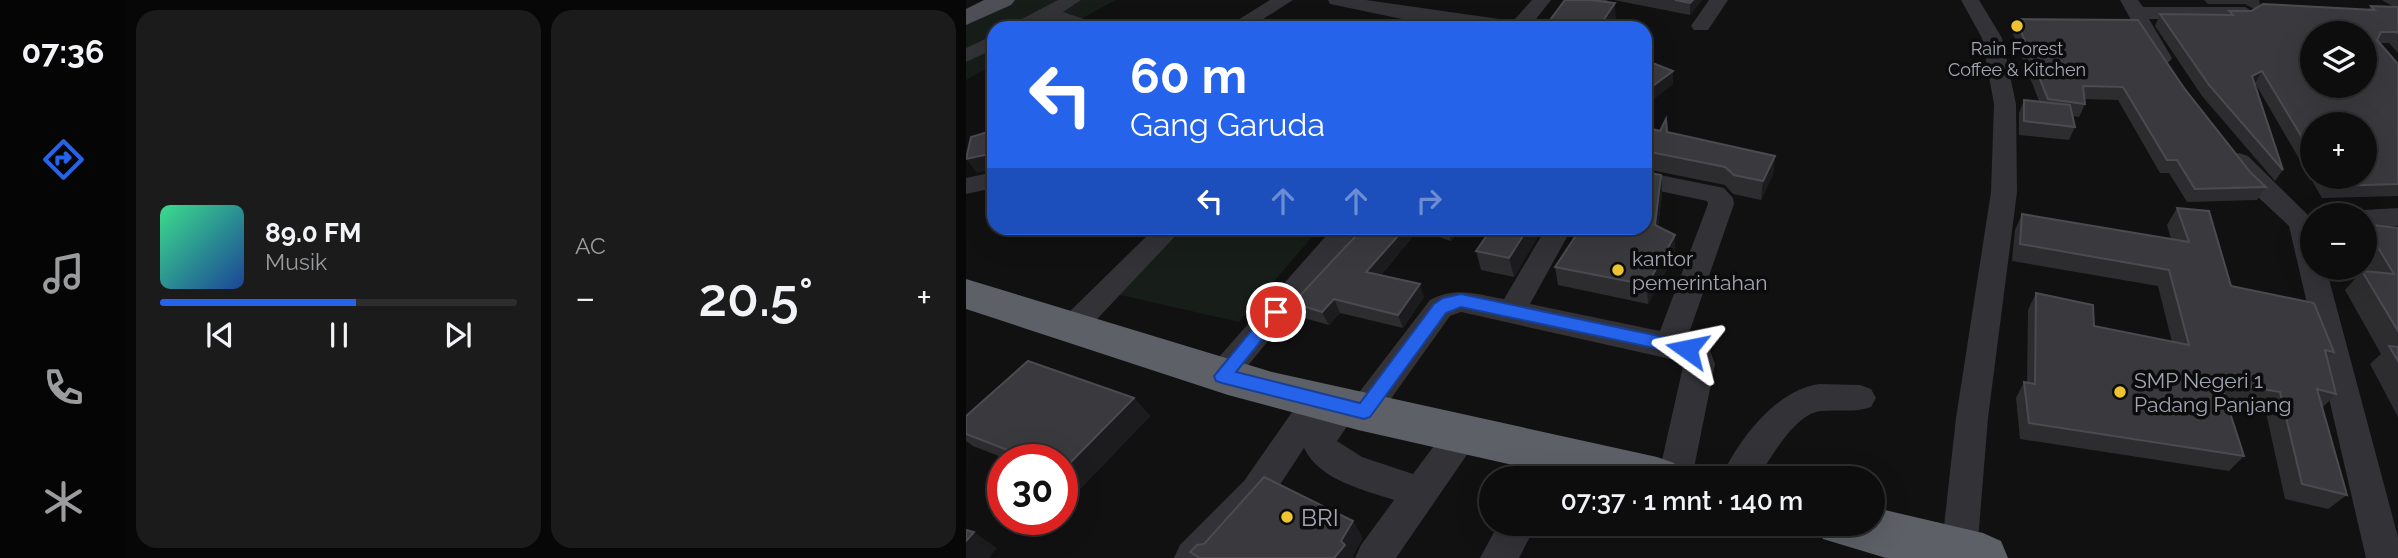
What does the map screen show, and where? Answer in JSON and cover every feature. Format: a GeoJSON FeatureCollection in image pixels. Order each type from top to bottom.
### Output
{"type":"FeatureCollection","features":[{"type":"Feature","properties":{"kind":"highway"},"geometry":{"type":"LineString","coordinates":[[966,294],[1222,376],[1341,407],[1463,433],[1553,465]]}},
{"type":"Feature","properties":{"kind":"highway"},"geometry":{"type":"LineString","coordinates":[[1885,534],[1971,556]]}},
{"type":"Feature","properties":{"kind":"main road"},"geometry":{"type":"LineString","coordinates":[[966,18],[1003,0]]}},
{"type":"Feature","properties":{"kind":"street"},"geometry":{"type":"LineString","coordinates":[[1032,21],[1072,0]]}},
{"type":"Feature","properties":{"kind":"street"},"geometry":{"type":"LineString","coordinates":[[1247,21],[1284,0]]}},
{"type":"Feature","properties":{"kind":"street"},"geometry":{"type":"LineString","coordinates":[[1337,0],[1455,21]]}},
{"type":"Feature","properties":{"kind":"street"},"geometry":{"type":"LineString","coordinates":[[1524,21],[1542,0]]}},
{"type":"Feature","properties":{"kind":"street"},"geometry":{"type":"LineString","coordinates":[[1593,0],[1599,0]]}},
{"type":"Feature","properties":{"kind":"street"},"geometry":{"type":"LineString","coordinates":[[1701,26],[1719,0]]}},
{"type":"Feature","properties":{"kind":"street"},"geometry":{"type":"LineString","coordinates":[[1970,0],[1992,37],[2006,104],[2004,192],[1972,418],[1971,556]]}},
{"type":"Feature","properties":{"kind":"street"},"geometry":{"type":"LineString","coordinates":[[2180,84],[2151,43],[2133,7],[2245,13]]}},
{"type":"Feature","properties":{"kind":"street"},"geometry":{"type":"LineString","coordinates":[[1046,13],[1071,21]]}},
{"type":"Feature","properties":{"kind":"street"},"geometry":{"type":"LineString","coordinates":[[966,56],[987,45]]}},
{"type":"Feature","properties":{"kind":"street"},"geometry":{"type":"LineString","coordinates":[[2220,136],[2253,178],[2300,218]]}},
{"type":"Feature","properties":{"kind":"street"},"geometry":{"type":"LineString","coordinates":[[1652,181],[1715,194],[1720,198],[1721,204],[1670,345]]}},
{"type":"Feature","properties":{"kind":"street"},"geometry":{"type":"LineString","coordinates":[[966,186],[987,182]]}},
{"type":"Feature","properties":{"kind":"street"},"geometry":{"type":"LineString","coordinates":[[2377,218],[2398,216]]}},
{"type":"Feature","properties":{"kind":"street"},"geometry":{"type":"LineString","coordinates":[[1072,327],[1163,235]]}},
{"type":"Feature","properties":{"kind":"street"},"geometry":{"type":"LineString","coordinates":[[1222,376],[1341,235]]}},
{"type":"Feature","properties":{"kind":"street"},"geometry":{"type":"LineString","coordinates":[[1512,312],[1555,235]]}},
{"type":"Feature","properties":{"kind":"street"},"geometry":{"type":"LineString","coordinates":[[2319,280],[2385,558]]}},
{"type":"Feature","properties":{"kind":"street"},"geometry":{"type":"LineString","coordinates":[[1193,558],[1440,308],[1461,300],[1670,345],[1697,354],[1700,364],[1678,466]]}},
{"type":"Feature","properties":{"kind":"street"},"geometry":{"type":"LineString","coordinates":[[1747,466],[1791,408],[1804,400],[1822,397],[1860,398]]}},
{"type":"Feature","properties":{"kind":"street"},"geometry":{"type":"LineString","coordinates":[[1341,407],[1318,443],[1324,453],[1380,481],[1419,492]]}},
{"type":"Feature","properties":{"kind":"street"},"geometry":{"type":"LineString","coordinates":[[1374,558],[1463,433]]}},
{"type":"Feature","properties":{"kind":"street"},"geometry":{"type":"LineString","coordinates":[[1499,558],[1512,536]]}},
{"type":"Feature","properties":{"kind":"shaded area"},"geometry":{"type":"Polygon","coordinates":[[[1015,0],[1116,0],[1077,21],[987,21],[987,69],[966,80],[966,24],[1015,0]]]}},
{"type":"Feature","properties":{"kind":"shaded area"},"geometry":{"type":"Polygon","coordinates":[[[1177,235],[1314,235],[1239,322],[1116,294],[1177,235]]]}},
{"type":"Feature","properties":{"kind":"building"},"geometry":{"type":"Polygon","coordinates":[[[1565,0],[1615,3],[1603,21],[1549,21],[1565,0]]]}},
{"type":"Feature","properties":{"kind":"building"},"geometry":{"type":"Polygon","coordinates":[[[2263,4],[2375,10],[2371,6],[2398,7],[2398,33],[2381,32],[2377,40],[2398,64],[2398,184],[2377,185],[2377,112],[2300,112],[2300,134],[2262,71],[2252,76],[2283,170],[2209,85],[2160,14],[2233,15],[2229,11],[2251,11],[2263,4]]]}},
{"type":"Feature","properties":{"kind":"building"},"geometry":{"type":"Polygon","coordinates":[[[2016,19],[2138,20],[2184,88],[2251,173],[2266,187],[2195,189],[2177,160],[2167,160],[2123,87],[2083,86],[2085,104],[2048,99],[2016,19]]]}},
{"type":"Feature","properties":{"kind":"building"},"geometry":{"type":"Polygon","coordinates":[[[1652,63],[1673,71],[1652,87],[1652,63]]]}},
{"type":"Feature","properties":{"kind":"building"},"geometry":{"type":"Polygon","coordinates":[[[2024,100],[2070,105],[2075,127],[2024,121],[2024,100]]]}},
{"type":"Feature","properties":{"kind":"building"},"geometry":{"type":"Polygon","coordinates":[[[1666,119],[1667,132],[1775,156],[1763,181],[1734,175],[1725,167],[1652,152],[1652,129],[1660,131],[1666,119]]]}},
{"type":"Feature","properties":{"kind":"building"},"geometry":{"type":"Polygon","coordinates":[[[987,132],[987,154],[966,159],[971,137],[987,132]]]}},
{"type":"Feature","properties":{"kind":"building"},"geometry":{"type":"Polygon","coordinates":[[[1652,173],[1661,175],[1655,225],[1675,235],[1647,285],[1555,267],[1576,235],[1652,235],[1652,173]]]}},
{"type":"Feature","properties":{"kind":"building"},"geometry":{"type":"Polygon","coordinates":[[[2177,208],[2209,211],[2231,286],[2314,303],[2334,352],[2325,350],[2336,394],[2317,389],[2347,495],[2302,484],[2280,392],[2220,382],[2244,456],[2029,423],[2024,382],[2035,384],[2036,293],[2093,305],[2094,326],[2189,345],[2169,270],[2020,244],[2022,214],[2189,242],[2177,208]]]}},
{"type":"Feature","properties":{"kind":"building"},"geometry":{"type":"Polygon","coordinates":[[[2377,226],[2398,228],[2398,331],[2367,280],[2377,280],[2377,272],[2394,274],[2377,246],[2377,226]]]}},
{"type":"Feature","properties":{"kind":"building"},"geometry":{"type":"Polygon","coordinates":[[[1356,235],[1399,235],[1366,272],[1420,284],[1398,315],[1334,299],[1322,312],[1293,303],[1356,235]]]}},
{"type":"Feature","properties":{"kind":"building"},"geometry":{"type":"Polygon","coordinates":[[[1487,235],[1524,235],[1509,258],[1476,251],[1487,235]]]}},
{"type":"Feature","properties":{"kind":"building"},"geometry":{"type":"Polygon","coordinates":[[[2389,346],[2398,347],[2398,361],[2389,346]]]}},
{"type":"Feature","properties":{"kind":"building"},"geometry":{"type":"Polygon","coordinates":[[[1028,361],[1134,398],[1078,455],[1078,444],[992,444],[966,434],[966,416],[1028,361]]]}},
{"type":"Feature","properties":{"kind":"building","name":"BRI"},"geometry":{"type":"Polygon","coordinates":[[[1264,477],[1353,521],[1341,541],[1345,545],[1334,558],[1200,558],[1190,552],[1197,545],[1204,544],[1264,477]]]}},
{"type":"Feature","properties":{"kind":"building"},"geometry":{"type":"Polygon","coordinates":[[[966,530],[974,532],[966,541],[966,530]]]}},
{"type":"Feature","properties":{"kind":"place","name":"Rain Forest Coffee & Kitchen"},"geometry":{"type":"Point","coordinates":[2017,26]}},
{"type":"Feature","properties":{"kind":"place","name":"kantor pemerintahan"},"geometry":{"type":"Point","coordinates":[1618,270]}},
{"type":"Feature","properties":{"kind":"place","name":"SMP Negeri 1 Padang Panjang"},"geometry":{"type":"Point","coordinates":[2120,392]}},
{"type":"Feature","properties":{"kind":"place","name":"BRI"},"geometry":{"type":"Point","coordinates":[1287,517]}},
{"type":"Feature","properties":{"kind":"route"},"geometry":{"type":"LineString","coordinates":[[1276,312],[1222,376],[1364,411],[1440,308],[1461,300],[1687,349]]}}]}
